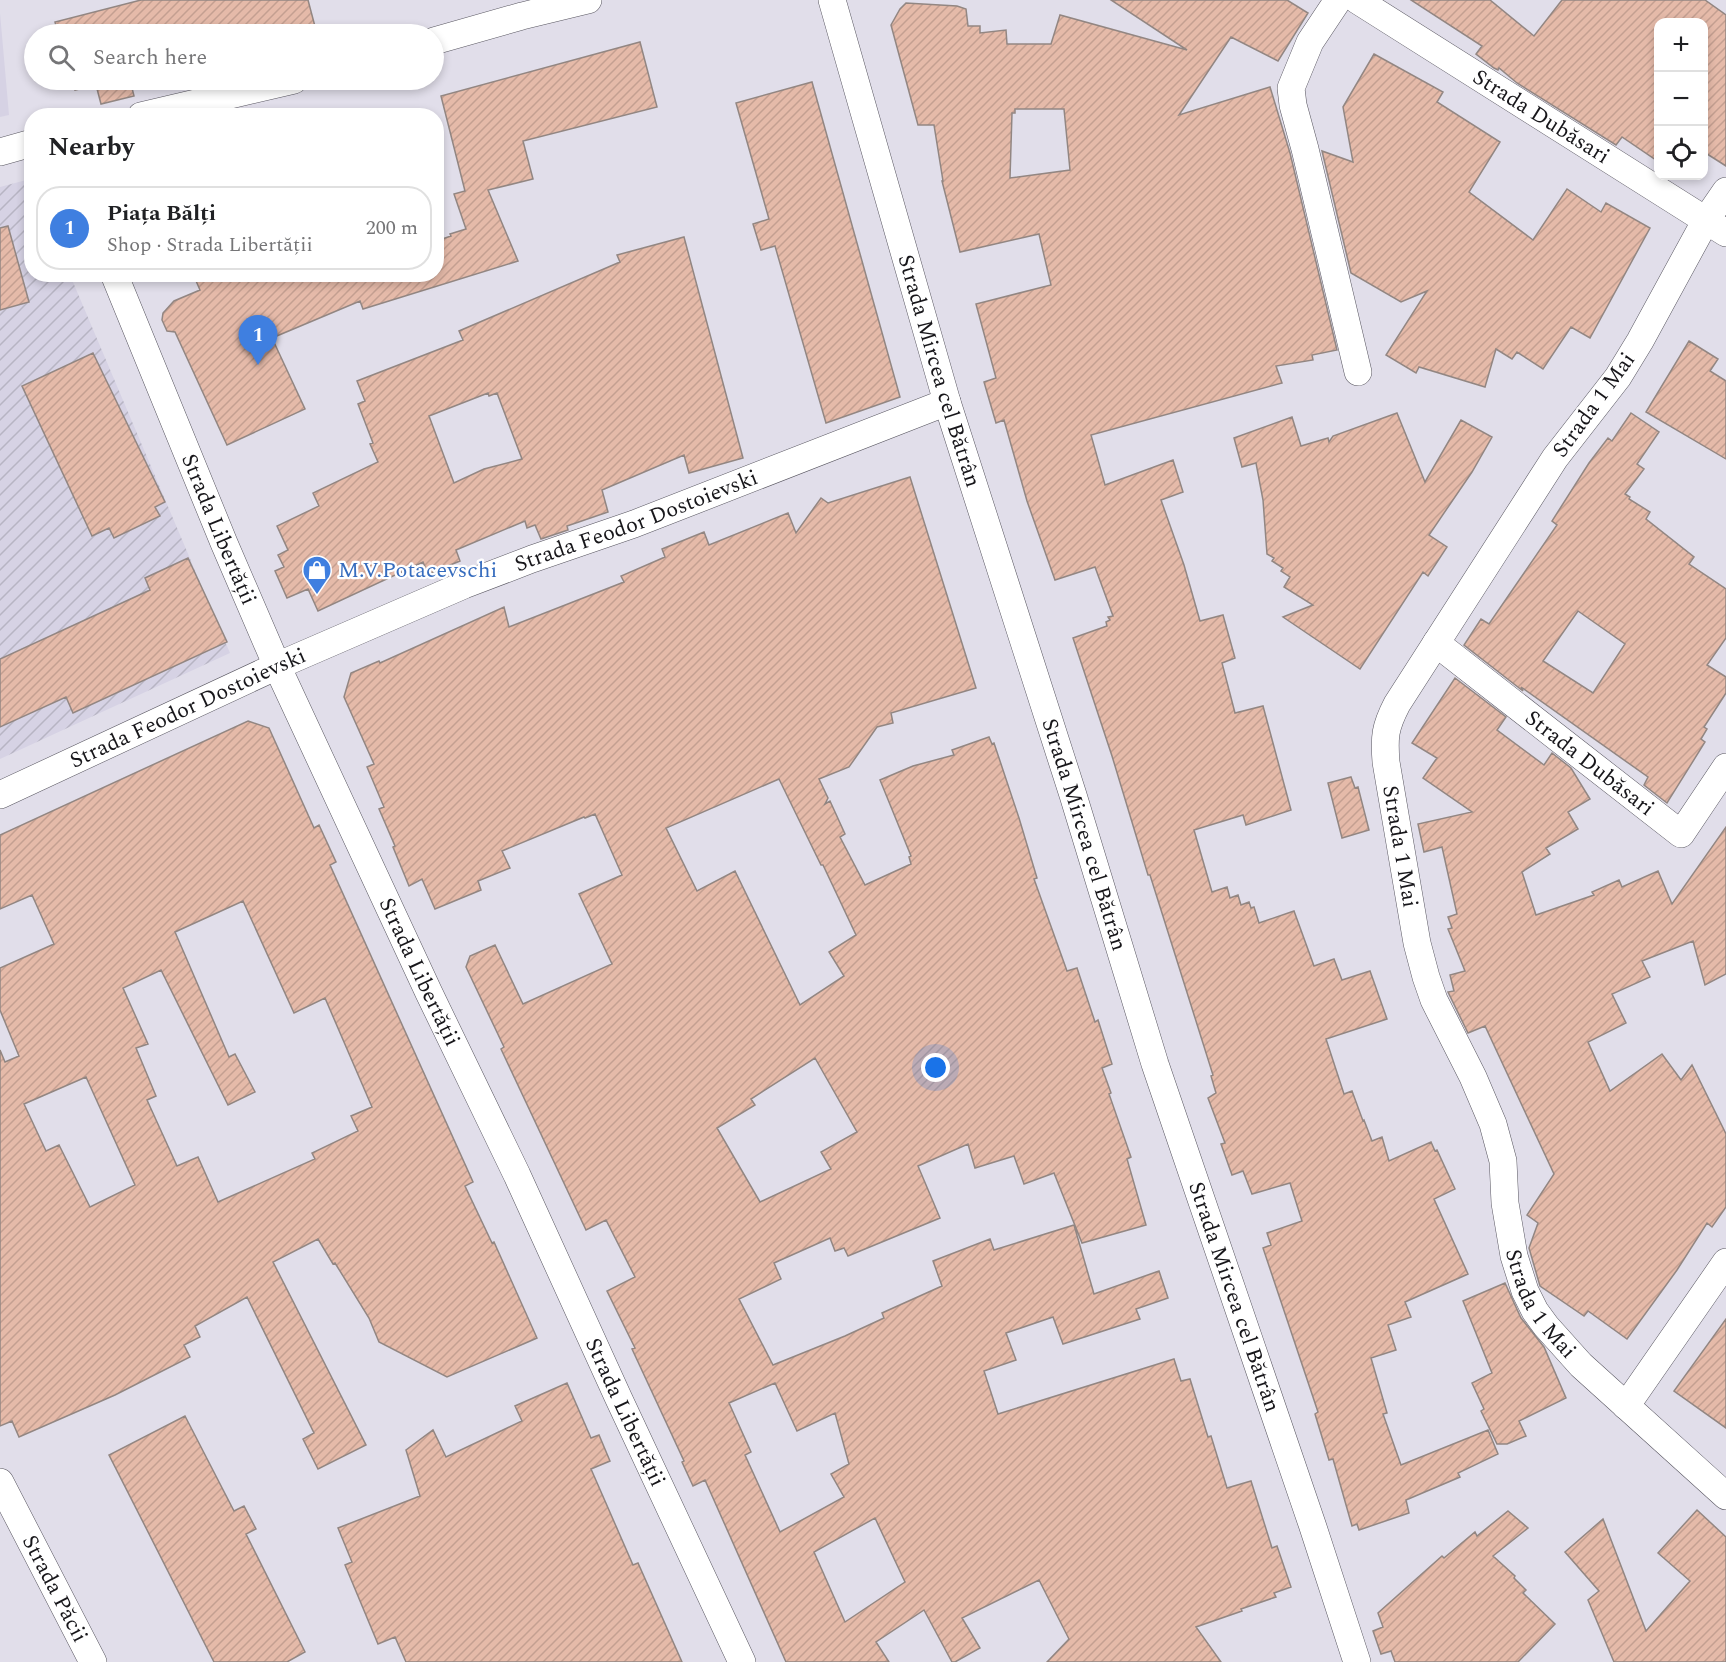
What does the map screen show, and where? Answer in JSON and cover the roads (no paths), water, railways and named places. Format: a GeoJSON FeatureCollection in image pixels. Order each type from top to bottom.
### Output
{"type":"FeatureCollection","features":[{"type":"Feature","properties":{"kind":"street"},"geometry":{"type":"LineString","coordinates":[[444,39],[522,16],[588,0]]}},
{"type":"Feature","properties":{"kind":"street","name":"Strada Mircea cel Bătrân"},"geometry":{"type":"LineString","coordinates":[[832,0],[947,402],[1073,795],[1155,1064],[1357,1662]]}},
{"type":"Feature","properties":{"kind":"street"},"geometry":{"type":"LineString","coordinates":[[1338,0],[1310,42],[1291,88],[1293,105],[1358,372]]}},
{"type":"Feature","properties":{"kind":"street","name":"Strada Dubăsari"},"geometry":{"type":"LineString","coordinates":[[1357,0],[1716,226]]}},
{"type":"Feature","properties":{"kind":"street"},"geometry":{"type":"LineString","coordinates":[[175,108],[252,90]]}},
{"type":"Feature","properties":{"kind":"street"},"geometry":{"type":"LineString","coordinates":[[0,152],[24,145]]}},
{"type":"Feature","properties":{"kind":"street","name":"Strada 1 Mai"},"geometry":{"type":"LineString","coordinates":[[1726,191],[1716,226],[1618,377],[1555,458],[1396,704],[1388,722],[1385,740],[1386,762],[1417,943],[1434,1000],[1473,1077],[1493,1124],[1503,1161],[1504,1203],[1514,1256],[1525,1291],[1546,1326],[1581,1365],[1726,1496]]}},
{"type":"Feature","properties":{"kind":"street","name":"Strada Libertății"},"geometry":{"type":"LineString","coordinates":[[117,282],[277,666],[429,993],[518,1175],[618,1397],[742,1662]]}},
{"type":"Feature","properties":{"kind":"street","name":"Strada Fеodor Dostoievski"},"geometry":{"type":"LineString","coordinates":[[0,795],[277,666],[464,585],[634,524],[947,402]]}},
{"type":"Feature","properties":{"kind":"street","name":"Strada Dubăsari"},"geometry":{"type":"LineString","coordinates":[[1436,643],[1681,834],[1726,767]]}},
{"type":"Feature","properties":{"kind":"street"},"geometry":{"type":"LineString","coordinates":[[1626,1406],[1726,1262]]}},
{"type":"Feature","properties":{"kind":"street","name":"Strada Păcii"},"geometry":{"type":"LineString","coordinates":[[0,1482],[93,1662]]}},
{"type":"Feature","properties":{"kind":"place","name":"Piața Bălți"},"geometry":{"type":"Point","coordinates":[258,365]}},
{"type":"Feature","properties":{"kind":"place","name":"M.V.Potacevschi"},"geometry":{"type":"Point","coordinates":[317,596]}}]}
